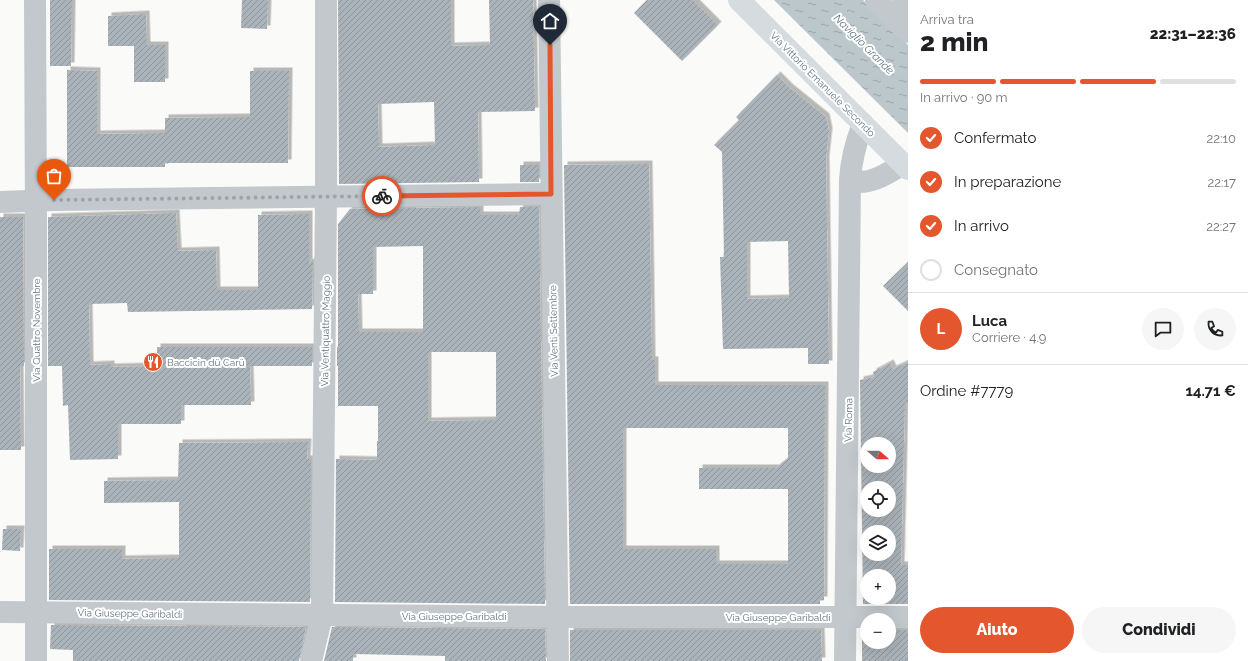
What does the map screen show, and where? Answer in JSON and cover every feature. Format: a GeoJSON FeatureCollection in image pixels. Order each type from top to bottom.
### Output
{"type":"FeatureCollection","features":[{"type":"Feature","properties":{"kind":"main road","name":"Via Vittorio Emanuele Secondo"},"geometry":{"type":"LineString","coordinates":[[739,0],[906,166]]}},
{"type":"Feature","properties":{"kind":"street","name":"Via Quattro Novembre"},"geometry":{"type":"LineString","coordinates":[[35,0],[36,661]]}},
{"type":"Feature","properties":{"kind":"street","name":"Via Ventiquattro Maggio"},"geometry":{"type":"LineString","coordinates":[[311,661],[322,615],[326,196],[326,0]]}},
{"type":"Feature","properties":{"kind":"street","name":"Via Venti Settembre"},"geometry":{"type":"LineString","coordinates":[[549,0],[558,661]]}},
{"type":"Feature","properties":{"kind":"street"},"geometry":{"type":"LineString","coordinates":[[876,0],[908,32]]}},
{"type":"Feature","properties":{"kind":"street"},"geometry":{"type":"LineString","coordinates":[[892,16],[908,1]]}},
{"type":"Feature","properties":{"kind":"street","name":"Via Roma"},"geometry":{"type":"LineString","coordinates":[[845,661],[850,180],[852,158],[863,124]]}},
{"type":"Feature","properties":{"kind":"street"},"geometry":{"type":"LineString","coordinates":[[850,180],[856,182],[868,181],[906,166]]}},
{"type":"Feature","properties":{"kind":"street"},"geometry":{"type":"LineString","coordinates":[[0,202],[326,196],[551,194]]}},
{"type":"Feature","properties":{"kind":"street","name":"Via Giuseppe Garibaldi"},"geometry":{"type":"LineString","coordinates":[[0,612],[558,617],[908,617]]}},
{"type":"Feature","properties":{"kind":"water","name":"Naviglio Grande"},"geometry":{"type":"Polygon","coordinates":[[[774,0],[863,0],[908,45],[908,133],[774,0]]]}},
{"type":"Feature","properties":{"kind":"building"},"geometry":{"type":"Polygon","coordinates":[[[50,0],[72,0],[71,66],[50,66],[50,0]]]}},
{"type":"Feature","properties":{"kind":"building"},"geometry":{"type":"Polygon","coordinates":[[[242,0],[268,0],[267,29],[241,28],[242,0]]]}},
{"type":"Feature","properties":{"kind":"building"},"geometry":{"type":"Polygon","coordinates":[[[338,0],[451,0],[451,46],[490,45],[489,0],[533,0],[535,111],[478,112],[479,182],[339,184],[338,0]],[[434,102],[378,104],[379,147],[435,145],[434,102]]]}},
{"type":"Feature","properties":{"kind":"building"},"geometry":{"type":"Polygon","coordinates":[[[647,0],[693,0],[718,25],[682,61],[634,13],[647,0]]]}},
{"type":"Feature","properties":{"kind":"building"},"geometry":{"type":"Polygon","coordinates":[[[146,14],[147,45],[165,45],[165,82],[134,82],[134,46],[108,46],[108,16],[146,14]]]}},
{"type":"Feature","properties":{"kind":"building"},"geometry":{"type":"Polygon","coordinates":[[[67,70],[97,71],[97,134],[165,133],[165,118],[250,117],[250,71],[289,71],[288,163],[165,163],[165,167],[67,167],[67,70]]]}},
{"type":"Feature","properties":{"kind":"building"},"geometry":{"type":"Polygon","coordinates":[[[777,75],[790,88],[826,117],[829,131],[826,159],[829,364],[808,364],[808,348],[723,349],[720,257],[724,257],[722,152],[714,145],[739,120],[736,117],[777,75]],[[788,241],[747,242],[747,299],[789,298],[788,241]]]}},
{"type":"Feature","properties":{"kind":"building"},"geometry":{"type":"Polygon","coordinates":[[[649,164],[652,360],[655,360],[655,385],[825,385],[824,600],[820,600],[820,604],[570,604],[564,165],[649,164]],[[623,428],[623,549],[716,549],[716,564],[788,564],[788,489],[699,489],[699,468],[776,468],[788,458],[788,428],[623,428]]]}},
{"type":"Feature","properties":{"kind":"building"},"geometry":{"type":"Polygon","coordinates":[[[520,165],[539,165],[539,182],[520,182],[520,165]]]}},
{"type":"Feature","properties":{"kind":"building"},"geometry":{"type":"Polygon","coordinates":[[[480,207],[480,215],[519,215],[520,207],[539,207],[545,604],[335,602],[336,459],[377,460],[378,441],[378,406],[338,406],[338,224],[350,209],[480,207]],[[423,246],[373,247],[373,294],[358,294],[359,332],[423,332],[423,246]],[[428,352],[428,421],[496,420],[496,352],[428,352]]]}},
{"type":"Feature","properties":{"kind":"building"},"geometry":{"type":"Polygon","coordinates":[[[176,213],[178,251],[216,250],[217,290],[258,290],[258,215],[309,214],[309,264],[313,258],[312,309],[128,312],[127,303],[89,304],[90,365],[111,364],[111,367],[157,366],[157,347],[312,347],[312,366],[250,366],[251,405],[181,405],[181,424],[118,424],[118,459],[70,460],[68,405],[63,406],[62,366],[48,366],[48,217],[176,213]]]}},
{"type":"Feature","properties":{"kind":"building"},"geometry":{"type":"Polygon","coordinates":[[[0,217],[23,217],[24,366],[20,366],[21,450],[0,450],[0,217]]]}},
{"type":"Feature","properties":{"kind":"building"},"geometry":{"type":"Polygon","coordinates":[[[908,262],[908,311],[883,286],[908,262]]]}},
{"type":"Feature","properties":{"kind":"building"},"geometry":{"type":"Polygon","coordinates":[[[908,362],[908,405],[905,402],[901,565],[908,565],[908,604],[896,604],[896,569],[863,569],[862,561],[896,561],[896,525],[862,525],[862,517],[896,517],[896,481],[861,481],[861,473],[896,473],[896,437],[861,437],[860,380],[874,377],[873,372],[890,363],[893,369],[908,362]]]}},
{"type":"Feature","properties":{"kind":"building"},"geometry":{"type":"Polygon","coordinates":[[[308,442],[307,459],[311,459],[310,602],[49,600],[49,549],[122,549],[122,559],[179,558],[179,502],[104,503],[104,481],[178,480],[179,443],[308,442]]]}},
{"type":"Feature","properties":{"kind":"building"},"geometry":{"type":"Polygon","coordinates":[[[3,529],[21,529],[20,551],[2,550],[3,529]]]}},
{"type":"Feature","properties":{"kind":"building"},"geometry":{"type":"Polygon","coordinates":[[[51,625],[306,627],[299,661],[73,661],[73,650],[50,649],[51,625]]]}},
{"type":"Feature","properties":{"kind":"building"},"geometry":{"type":"Polygon","coordinates":[[[332,627],[545,629],[546,661],[445,661],[445,656],[353,654],[353,661],[324,661],[332,627]]]}},
{"type":"Feature","properties":{"kind":"building"},"geometry":{"type":"Polygon","coordinates":[[[570,630],[821,630],[822,661],[570,661],[570,630]]]}},
{"type":"Feature","properties":{"kind":"building"},"geometry":{"type":"Polygon","coordinates":[[[896,630],[908,630],[908,661],[862,661],[862,649],[896,649],[896,630]]]}},
{"type":"Feature","properties":{"kind":"way so far"},"geometry":{"type":"LineString","coordinates":[[54,200],[382,196]]}},
{"type":"Feature","properties":{"kind":"place","name":"Baccicin dü Carü"},"geometry":{"type":"Point","coordinates":[153,362]}},
{"type":"Feature","properties":{"kind":"route"},"geometry":{"type":"LineString","coordinates":[[382,196],[551,194],[550,45]]}}]}
